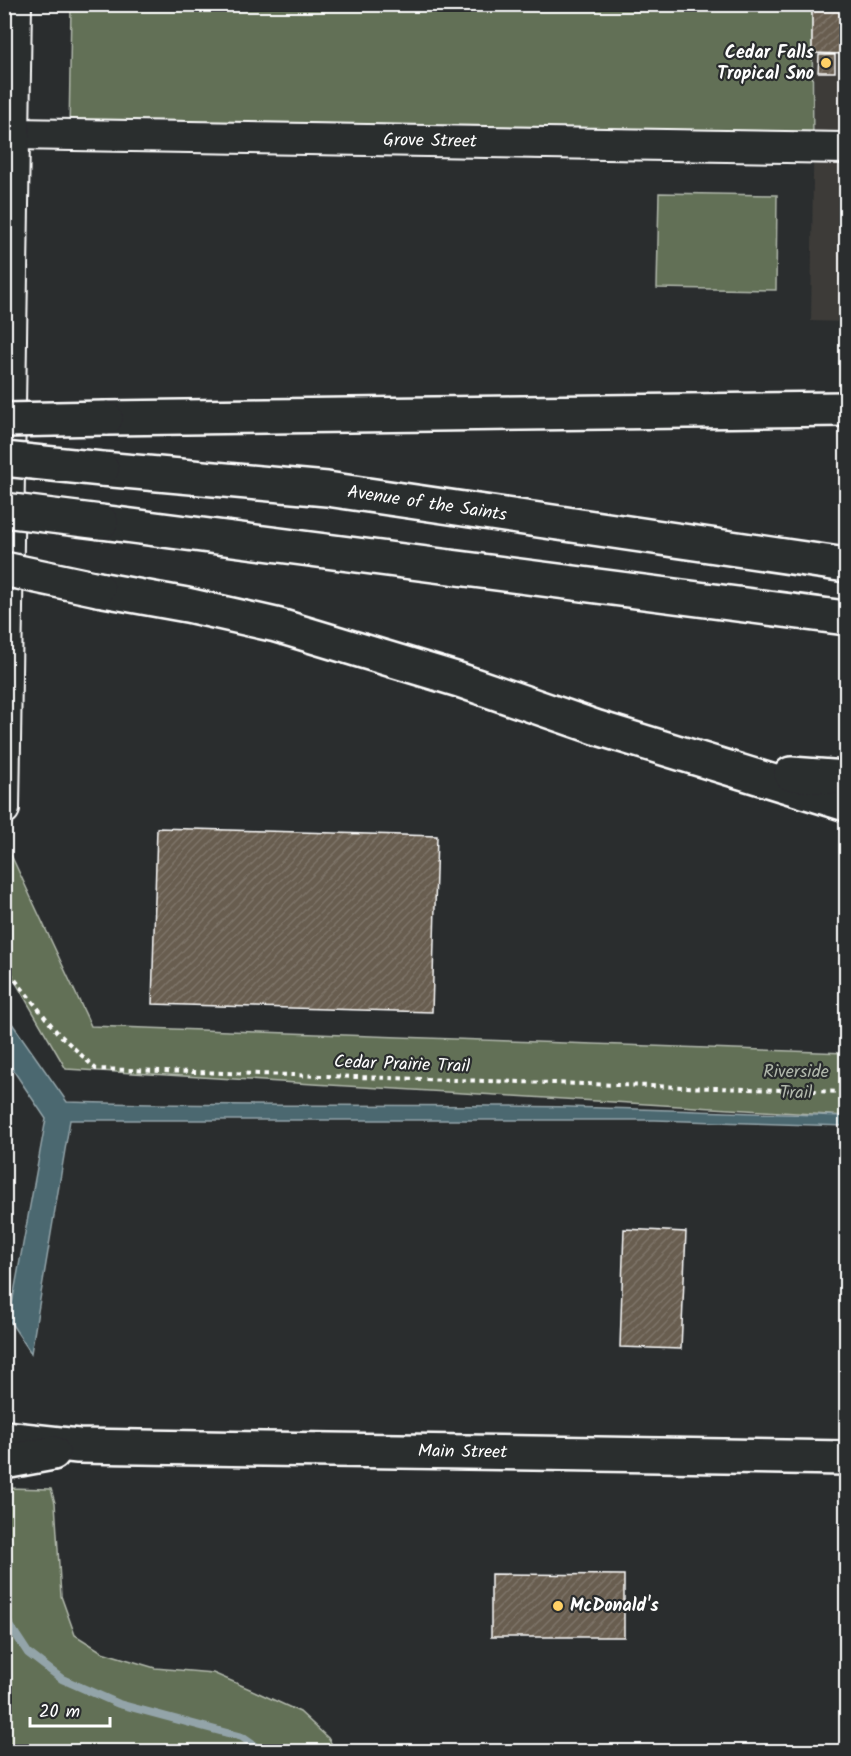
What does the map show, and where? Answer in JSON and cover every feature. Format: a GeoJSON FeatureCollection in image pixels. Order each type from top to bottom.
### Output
{"type":"FeatureCollection","features":[{"type":"Feature","properties":{"kind":"main road"},"geometry":{"type":"LineString","coordinates":[[4,420],[846,409]]}},
{"type":"Feature","properties":{"kind":"main road","name":"Avenue of the Saints"},"geometry":{"type":"LineString","coordinates":[[4,459],[327,489],[846,565]]}},
{"type":"Feature","properties":{"kind":"main road"},"geometry":{"type":"LineString","coordinates":[[4,510],[846,618]]}},
{"type":"Feature","properties":{"kind":"main road"},"geometry":{"type":"LineString","coordinates":[[4,569],[276,625],[459,680],[598,728],[846,804]]}},
{"type":"Feature","properties":{"kind":"main road"},"geometry":{"type":"LineString","coordinates":[[736,769],[846,778]]}},
{"type":"Feature","properties":{"kind":"main road","name":"Main Street"},"geometry":{"type":"LineString","coordinates":[[4,1438],[78,1446],[846,1458]]}},
{"type":"Feature","properties":{"kind":"main road","name":"Main Street"},"geometry":{"type":"LineString","coordinates":[[4,1462],[40,1457],[78,1446]]}},
{"type":"Feature","properties":{"kind":"street"},"geometry":{"type":"LineString","coordinates":[[4,809],[16,4]]}},
{"type":"Feature","properties":{"kind":"street","name":"Grove Street"},"geometry":{"type":"LineString","coordinates":[[14,134],[846,148]]}},
{"type":"Feature","properties":{"kind":"path","name":"Cedar Prairie Trail"},"geometry":{"type":"LineString","coordinates":[[4,966],[57,1032],[96,1069],[846,1092]]}},
{"type":"Feature","properties":{"kind":"shaded area"},"geometry":{"type":"Polygon","coordinates":[[[813,5],[846,5],[846,322],[811,321],[813,5]]]}},
{"type":"Feature","properties":{"kind":"green space"},"geometry":{"type":"Polygon","coordinates":[[[71,5],[812,5],[813,148],[69,135],[71,5]]]}},
{"type":"Feature","properties":{"kind":"green space"},"geometry":{"type":"Polygon","coordinates":[[[659,193],[777,195],[776,290],[657,288],[659,193]]]}},
{"type":"Feature","properties":{"kind":"green space","name":"Riverside Trail"},"geometry":{"type":"Polygon","coordinates":[[[4,840],[91,1026],[846,1053],[846,1116],[66,1069],[5,964],[4,840]]]}},
{"type":"Feature","properties":{"kind":"green space"},"geometry":{"type":"Polygon","coordinates":[[[5,1488],[51,1489],[55,1503],[61,1596],[75,1635],[102,1652],[155,1668],[213,1673],[252,1690],[300,1712],[328,1738],[336,1751],[5,1751],[5,1488]]]}},
{"type":"Feature","properties":{"kind":"water"},"geometry":{"type":"Polygon","coordinates":[[[4,1012],[67,1102],[634,1109],[846,1116],[846,1126],[655,1120],[70,1120],[31,1353],[9,1320],[46,1119],[5,1058],[4,1012]]]}},
{"type":"Feature","properties":{"kind":"building"},"geometry":{"type":"Polygon","coordinates":[[[812,4],[846,4],[846,54],[812,53],[812,4]]]}},
{"type":"Feature","properties":{"kind":"building"},"geometry":{"type":"Polygon","coordinates":[[[819,55],[835,55],[835,72],[818,72],[819,55]]]}},
{"type":"Feature","properties":{"kind":"building"},"geometry":{"type":"Polygon","coordinates":[[[157,828],[437,836],[432,1012],[152,1004],[157,828]]]}},
{"type":"Feature","properties":{"kind":"building"},"geometry":{"type":"Polygon","coordinates":[[[624,1229],[686,1232],[681,1349],[620,1347],[624,1229]]]}},
{"type":"Feature","properties":{"kind":"building","name":"McDonald's"},"geometry":{"type":"Polygon","coordinates":[[[491,1574],[624,1575],[624,1637],[491,1637],[491,1574]]]}},
{"type":"Feature","properties":{"kind":"waterway"},"geometry":{"type":"LineString","coordinates":[[4,1539],[7,1621],[28,1653],[62,1679],[119,1704],[242,1737],[263,1752]]}},
{"type":"Feature","properties":{"kind":"place","name":"Cedar Falls Tropical Sno"},"geometry":{"type":"Point","coordinates":[826,63]}},
{"type":"Feature","properties":{"kind":"place","name":"McDonald's"},"geometry":{"type":"Point","coordinates":[558,1606]}}]}
